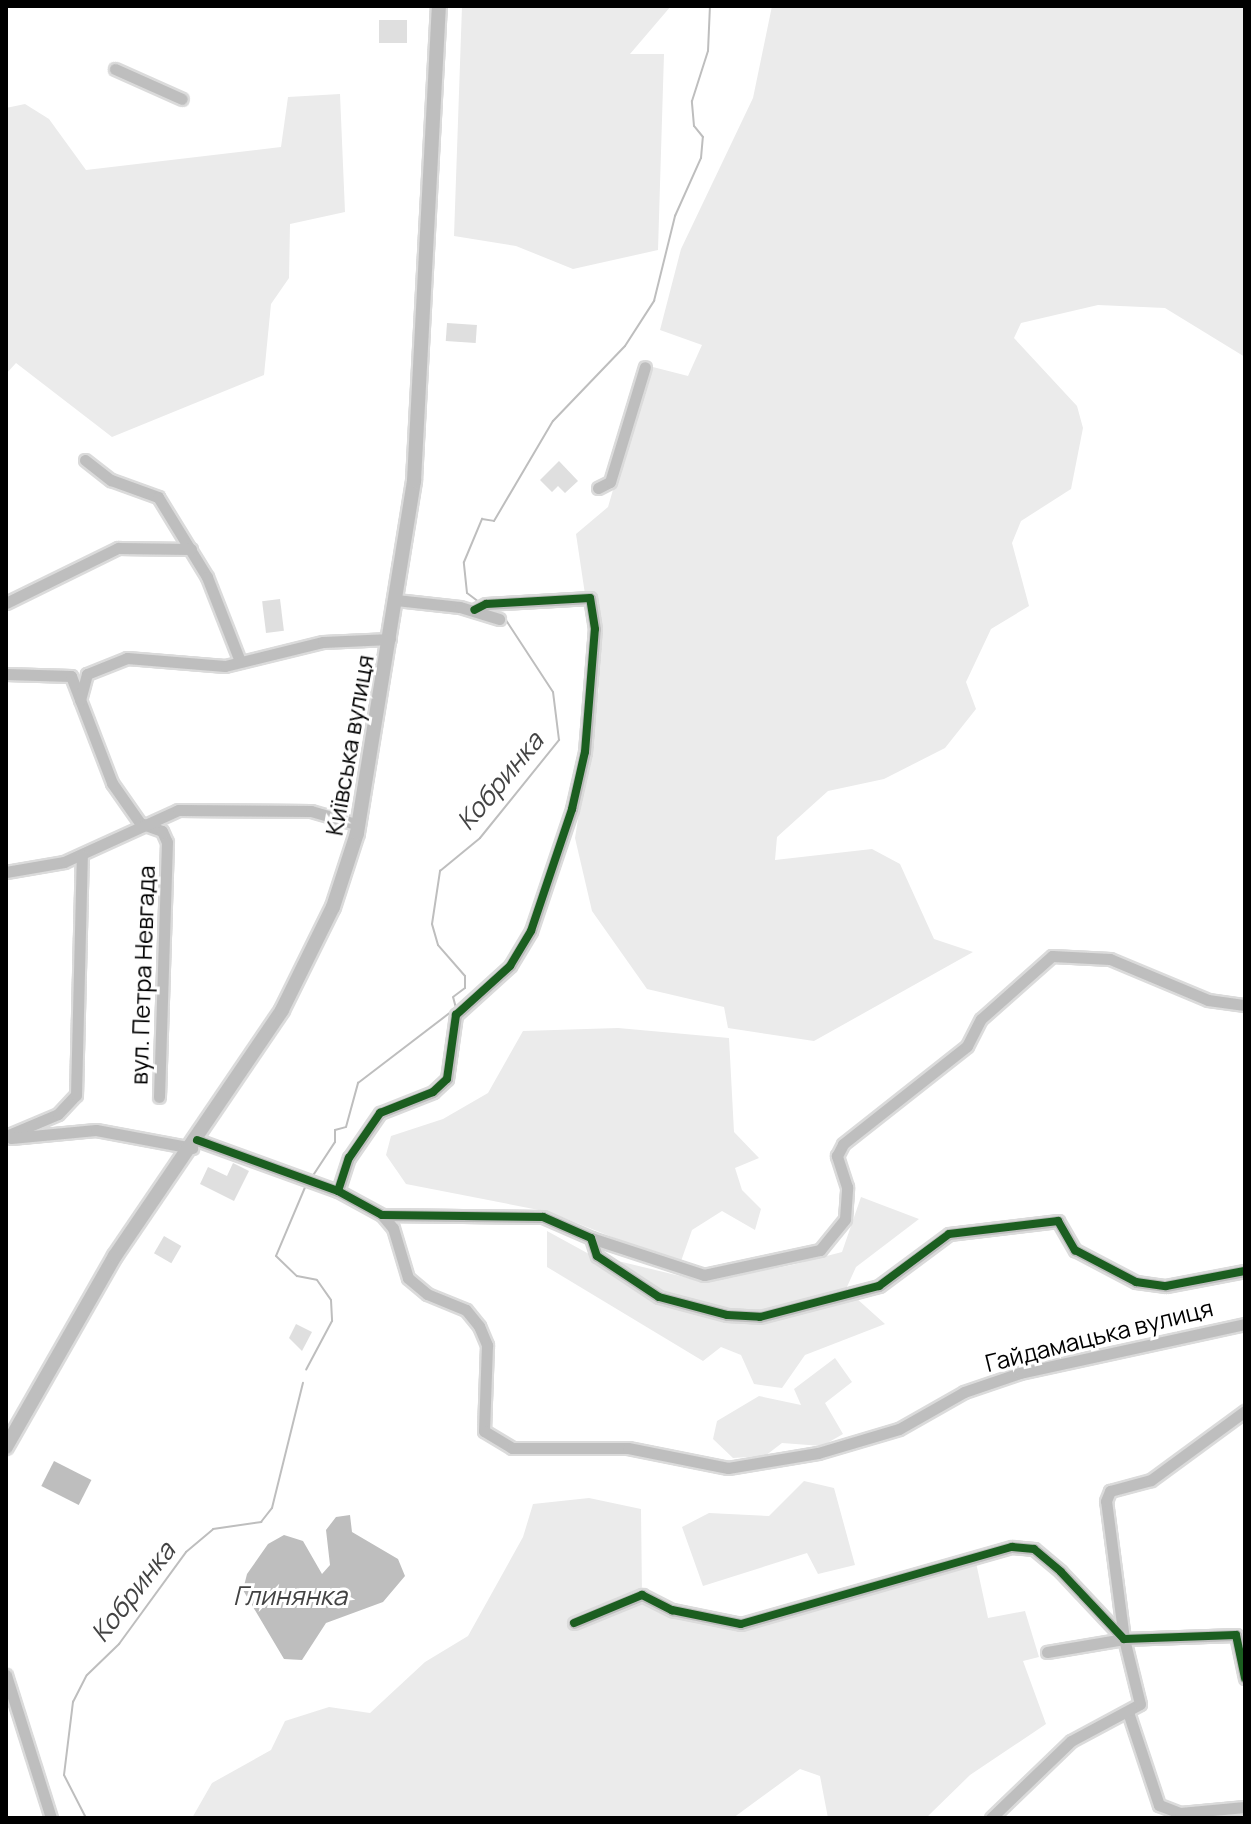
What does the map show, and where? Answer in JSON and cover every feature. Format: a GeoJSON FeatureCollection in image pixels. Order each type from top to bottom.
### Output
{"type":"FeatureCollection","features":[{"type":"Feature","properties":{"kind":"main road","name":"Київська вулиця"},"geometry":{"type":"LineString","coordinates":[[6,1447],[115,1256],[262,1044],[315,947],[359,825],[414,481],[439,6]]}},
{"type":"Feature","properties":{"kind":"street"},"geometry":{"type":"LineString","coordinates":[[115,69],[182,99]]}},
{"type":"Feature","properties":{"kind":"street"},"geometry":{"type":"LineString","coordinates":[[598,488],[610,482],[645,367]]}},
{"type":"Feature","properties":{"kind":"street"},"geometry":{"type":"LineString","coordinates":[[85,460],[111,480],[158,497],[191,549],[240,661]]}},
{"type":"Feature","properties":{"kind":"street"},"geometry":{"type":"LineString","coordinates":[[6,603],[118,548],[191,549]]}},
{"type":"Feature","properties":{"kind":"street"},"geometry":{"type":"LineString","coordinates":[[338,1191],[349,1158],[380,1113],[433,1092],[447,1079],[456,1015],[510,966],[531,931],[585,752],[595,629],[590,598],[480,607],[396,600]]}},
{"type":"Feature","properties":{"kind":"street"},"geometry":{"type":"LineString","coordinates":[[480,607],[499,619]]}},
{"type":"Feature","properties":{"kind":"street"},"geometry":{"type":"LineString","coordinates":[[80,701],[87,674],[127,658],[225,666],[323,642],[390,639]]}},
{"type":"Feature","properties":{"kind":"street"},"geometry":{"type":"LineString","coordinates":[[6,674],[71,676],[106,771],[140,823]]}},
{"type":"Feature","properties":{"kind":"street"},"geometry":{"type":"LineString","coordinates":[[6,872],[82,855],[140,823],[203,807],[311,811],[359,825]]}},
{"type":"Feature","properties":{"kind":"street","name":"вул. Петра Невгада"},"geometry":{"type":"LineString","coordinates":[[140,823],[162,831],[168,848],[159,1097]]}},
{"type":"Feature","properties":{"kind":"street"},"geometry":{"type":"LineString","coordinates":[[6,1137],[58,1114],[76,1095],[82,855]]}},
{"type":"Feature","properties":{"kind":"street"},"geometry":{"type":"LineString","coordinates":[[6,1137],[96,1130],[195,1144],[338,1191],[382,1215],[519,1214],[704,1275],[820,1250],[845,1219],[847,1187],[837,1156],[843,1144],[959,1053],[981,1019],[1052,956],[1110,959],[1208,1000],[1245,1005]]}},
{"type":"Feature","properties":{"kind":"street","name":"Гайдамацька вулиця"},"geometry":{"type":"LineString","coordinates":[[382,1215],[393,1228],[408,1278],[427,1294],[466,1310],[479,1326],[487,1345],[484,1431],[512,1448],[628,1448],[728,1468],[891,1431],[964,1392],[1020,1373],[1245,1324]]}},
{"type":"Feature","properties":{"kind":"street","name":"Гайдамацька вулиця"},"geometry":{"type":"LineString","coordinates":[[591,1238],[597,1256],[659,1297],[760,1317],[879,1286],[949,1234],[1058,1221],[1075,1250],[1136,1282],[1166,1286],[1245,1271]]}},
{"type":"Feature","properties":{"kind":"street"},"geometry":{"type":"LineString","coordinates":[[991,1818],[1071,1741],[1129,1715],[1140,1704],[1124,1639],[1106,1501],[1110,1491],[1151,1480],[1207,1433],[1245,1411]]}},
{"type":"Feature","properties":{"kind":"street"},"geometry":{"type":"LineString","coordinates":[[574,1623],[642,1595],[672,1610],[741,1624],[1012,1547],[1034,1549],[1061,1572],[1124,1639]]}},
{"type":"Feature","properties":{"kind":"street"},"geometry":{"type":"LineString","coordinates":[[1047,1652],[1124,1639],[1236,1635],[1245,1678]]}},
{"type":"Feature","properties":{"kind":"street"},"geometry":{"type":"LineString","coordinates":[[6,1675],[51,1818]]}},
{"type":"Feature","properties":{"kind":"street"},"geometry":{"type":"LineString","coordinates":[[1129,1715],[1159,1805],[1180,1813],[1245,1807]]}},
{"type":"Feature","properties":{"kind":"shaded area"},"geometry":{"type":"Polygon","coordinates":[[[462,6],[671,6],[630,54],[664,54],[658,250],[573,269],[516,246],[454,236],[462,6]]]}},
{"type":"Feature","properties":{"kind":"shaded area"},"geometry":{"type":"Polygon","coordinates":[[[772,6],[1245,6],[1245,357],[1165,308],[1098,305],[1021,323],[1014,338],[1077,406],[1083,428],[1071,489],[1021,521],[1012,543],[1029,606],[991,629],[966,682],[976,709],[945,748],[884,779],[828,791],[777,837],[775,860],[872,849],[900,864],[934,939],[973,952],[814,1041],[728,1028],[724,1007],[647,989],[592,911],[575,838],[599,688],[576,534],[608,507],[649,366],[688,376],[702,345],[660,330],[681,249],[753,98],[772,6]]]}},
{"type":"Feature","properties":{"kind":"shaded area"},"geometry":{"type":"Polygon","coordinates":[[[340,94],[345,212],[290,224],[289,278],[271,304],[264,375],[112,437],[16,363],[6,374],[6,108],[25,104],[49,119],[86,170],[281,147],[288,97],[340,94]]]}},
{"type":"Feature","properties":{"kind":"shaded area"},"geometry":{"type":"Polygon","coordinates":[[[618,1028],[729,1038],[734,1132],[759,1158],[735,1168],[742,1190],[761,1209],[755,1230],[722,1211],[692,1230],[680,1264],[549,1212],[406,1184],[386,1155],[391,1136],[443,1119],[488,1093],[523,1031],[618,1028]]]}},
{"type":"Feature","properties":{"kind":"shaded area"},"geometry":{"type":"Polygon","coordinates":[[[861,1197],[919,1219],[856,1267],[846,1289],[885,1324],[805,1355],[782,1388],[754,1384],[741,1355],[721,1347],[703,1361],[547,1267],[547,1231],[589,1254],[705,1282],[792,1265],[842,1252],[861,1197]]]}},
{"type":"Feature","properties":{"kind":"shaded area"},"geometry":{"type":"Polygon","coordinates":[[[835,1358],[852,1382],[825,1403],[843,1434],[822,1446],[782,1443],[765,1456],[733,1458],[713,1439],[717,1421],[759,1396],[801,1405],[794,1389],[835,1358]]]}},
{"type":"Feature","properties":{"kind":"shaded area"},"geometry":{"type":"Polygon","coordinates":[[[804,1481],[834,1488],[855,1565],[818,1574],[807,1553],[703,1586],[682,1527],[709,1513],[769,1516],[804,1481]]]}},
{"type":"Feature","properties":{"kind":"shaded area"},"geometry":{"type":"Polygon","coordinates":[[[589,1498],[641,1509],[642,1595],[672,1610],[741,1623],[975,1558],[988,1618],[1025,1611],[1039,1657],[1023,1661],[1046,1724],[970,1775],[926,1818],[828,1818],[820,1776],[800,1769],[733,1818],[192,1818],[212,1783],[271,1750],[285,1721],[329,1707],[370,1713],[425,1662],[468,1636],[523,1537],[533,1504],[589,1498]]]}},
{"type":"Feature","properties":{"kind":"water"},"geometry":{"type":"Polygon","coordinates":[[[54,1461],[91,1480],[79,1505],[41,1486],[54,1461]]]}},
{"type":"Feature","properties":{"kind":"water","name":"Глинянка"},"geometry":{"type":"Polygon","coordinates":[[[350,1515],[352,1532],[398,1559],[405,1576],[383,1602],[326,1623],[302,1660],[284,1659],[243,1590],[247,1574],[268,1544],[284,1535],[303,1541],[322,1574],[330,1565],[326,1530],[336,1517],[350,1515]]]}},
{"type":"Feature","properties":{"kind":"building"},"geometry":{"type":"Polygon","coordinates":[[[379,20],[407,20],[407,43],[379,43],[379,20]]]}},
{"type":"Feature","properties":{"kind":"building"},"geometry":{"type":"Polygon","coordinates":[[[447,323],[477,325],[476,343],[446,341],[447,323]]]}},
{"type":"Feature","properties":{"kind":"building"},"geometry":{"type":"Polygon","coordinates":[[[559,461],[578,481],[565,493],[558,486],[552,492],[540,480],[559,461]]]}},
{"type":"Feature","properties":{"kind":"building"},"geometry":{"type":"Polygon","coordinates":[[[280,599],[284,631],[266,633],[262,601],[280,599]]]}},
{"type":"Feature","properties":{"kind":"building"},"geometry":{"type":"Polygon","coordinates":[[[233,1163],[249,1171],[234,1201],[200,1184],[208,1167],[227,1176],[233,1163]]]}},
{"type":"Feature","properties":{"kind":"building"},"geometry":{"type":"Polygon","coordinates":[[[164,1236],[181,1246],[171,1263],[154,1253],[164,1236]]]}},
{"type":"Feature","properties":{"kind":"building"},"geometry":{"type":"Polygon","coordinates":[[[296,1324],[312,1332],[302,1351],[289,1338],[296,1324]]]}},
{"type":"Feature","properties":{"kind":"waterway","name":"Кобринка"},"geometry":{"type":"LineString","coordinates":[[479,602],[467,593],[464,562],[482,519],[494,521],[553,421],[625,346],[654,301],[675,216],[701,158],[703,137],[694,126],[692,101],[708,51],[710,6]]}},
{"type":"Feature","properties":{"kind":"waterway","name":"Кобринка"},"geometry":{"type":"LineString","coordinates":[[312,1177],[335,1142],[335,1130],[346,1127],[358,1083],[456,1008],[453,997],[465,988],[465,976],[438,945],[432,924],[440,871],[480,838],[559,740],[553,692],[504,617]]}},
{"type":"Feature","properties":{"kind":"waterway","name":"Кобринка"},"geometry":{"type":"LineString","coordinates":[[306,1185],[276,1256],[297,1276],[317,1280],[331,1300],[332,1321],[306,1370]]}},
{"type":"Feature","properties":{"kind":"waterway","name":"Кобринка"},"geometry":{"type":"LineString","coordinates":[[86,1818],[64,1775],[73,1702],[87,1675],[119,1644],[186,1552],[213,1529],[261,1522],[272,1508],[303,1383]]}},
{"type":"Feature","properties":{"kind":"cycle path"},"geometry":{"type":"LineString","coordinates":[[338,1191],[349,1158],[380,1113],[433,1092],[447,1079],[456,1015],[510,966],[531,931],[572,809],[585,752],[595,629],[590,598],[486,604],[474,610]]}},
{"type":"Feature","properties":{"kind":"cycle path"},"geometry":{"type":"LineString","coordinates":[[197,1140],[338,1191],[382,1215],[543,1217],[591,1238],[597,1256],[659,1297],[727,1315],[760,1317],[879,1286],[949,1234],[1058,1221],[1075,1250],[1136,1282],[1166,1286],[1245,1271]]}},
{"type":"Feature","properties":{"kind":"cycle path"},"geometry":{"type":"LineString","coordinates":[[574,1623],[642,1595],[672,1610],[741,1624],[1012,1547],[1034,1549],[1061,1572],[1124,1639],[1236,1635],[1245,1678]]}}]}
